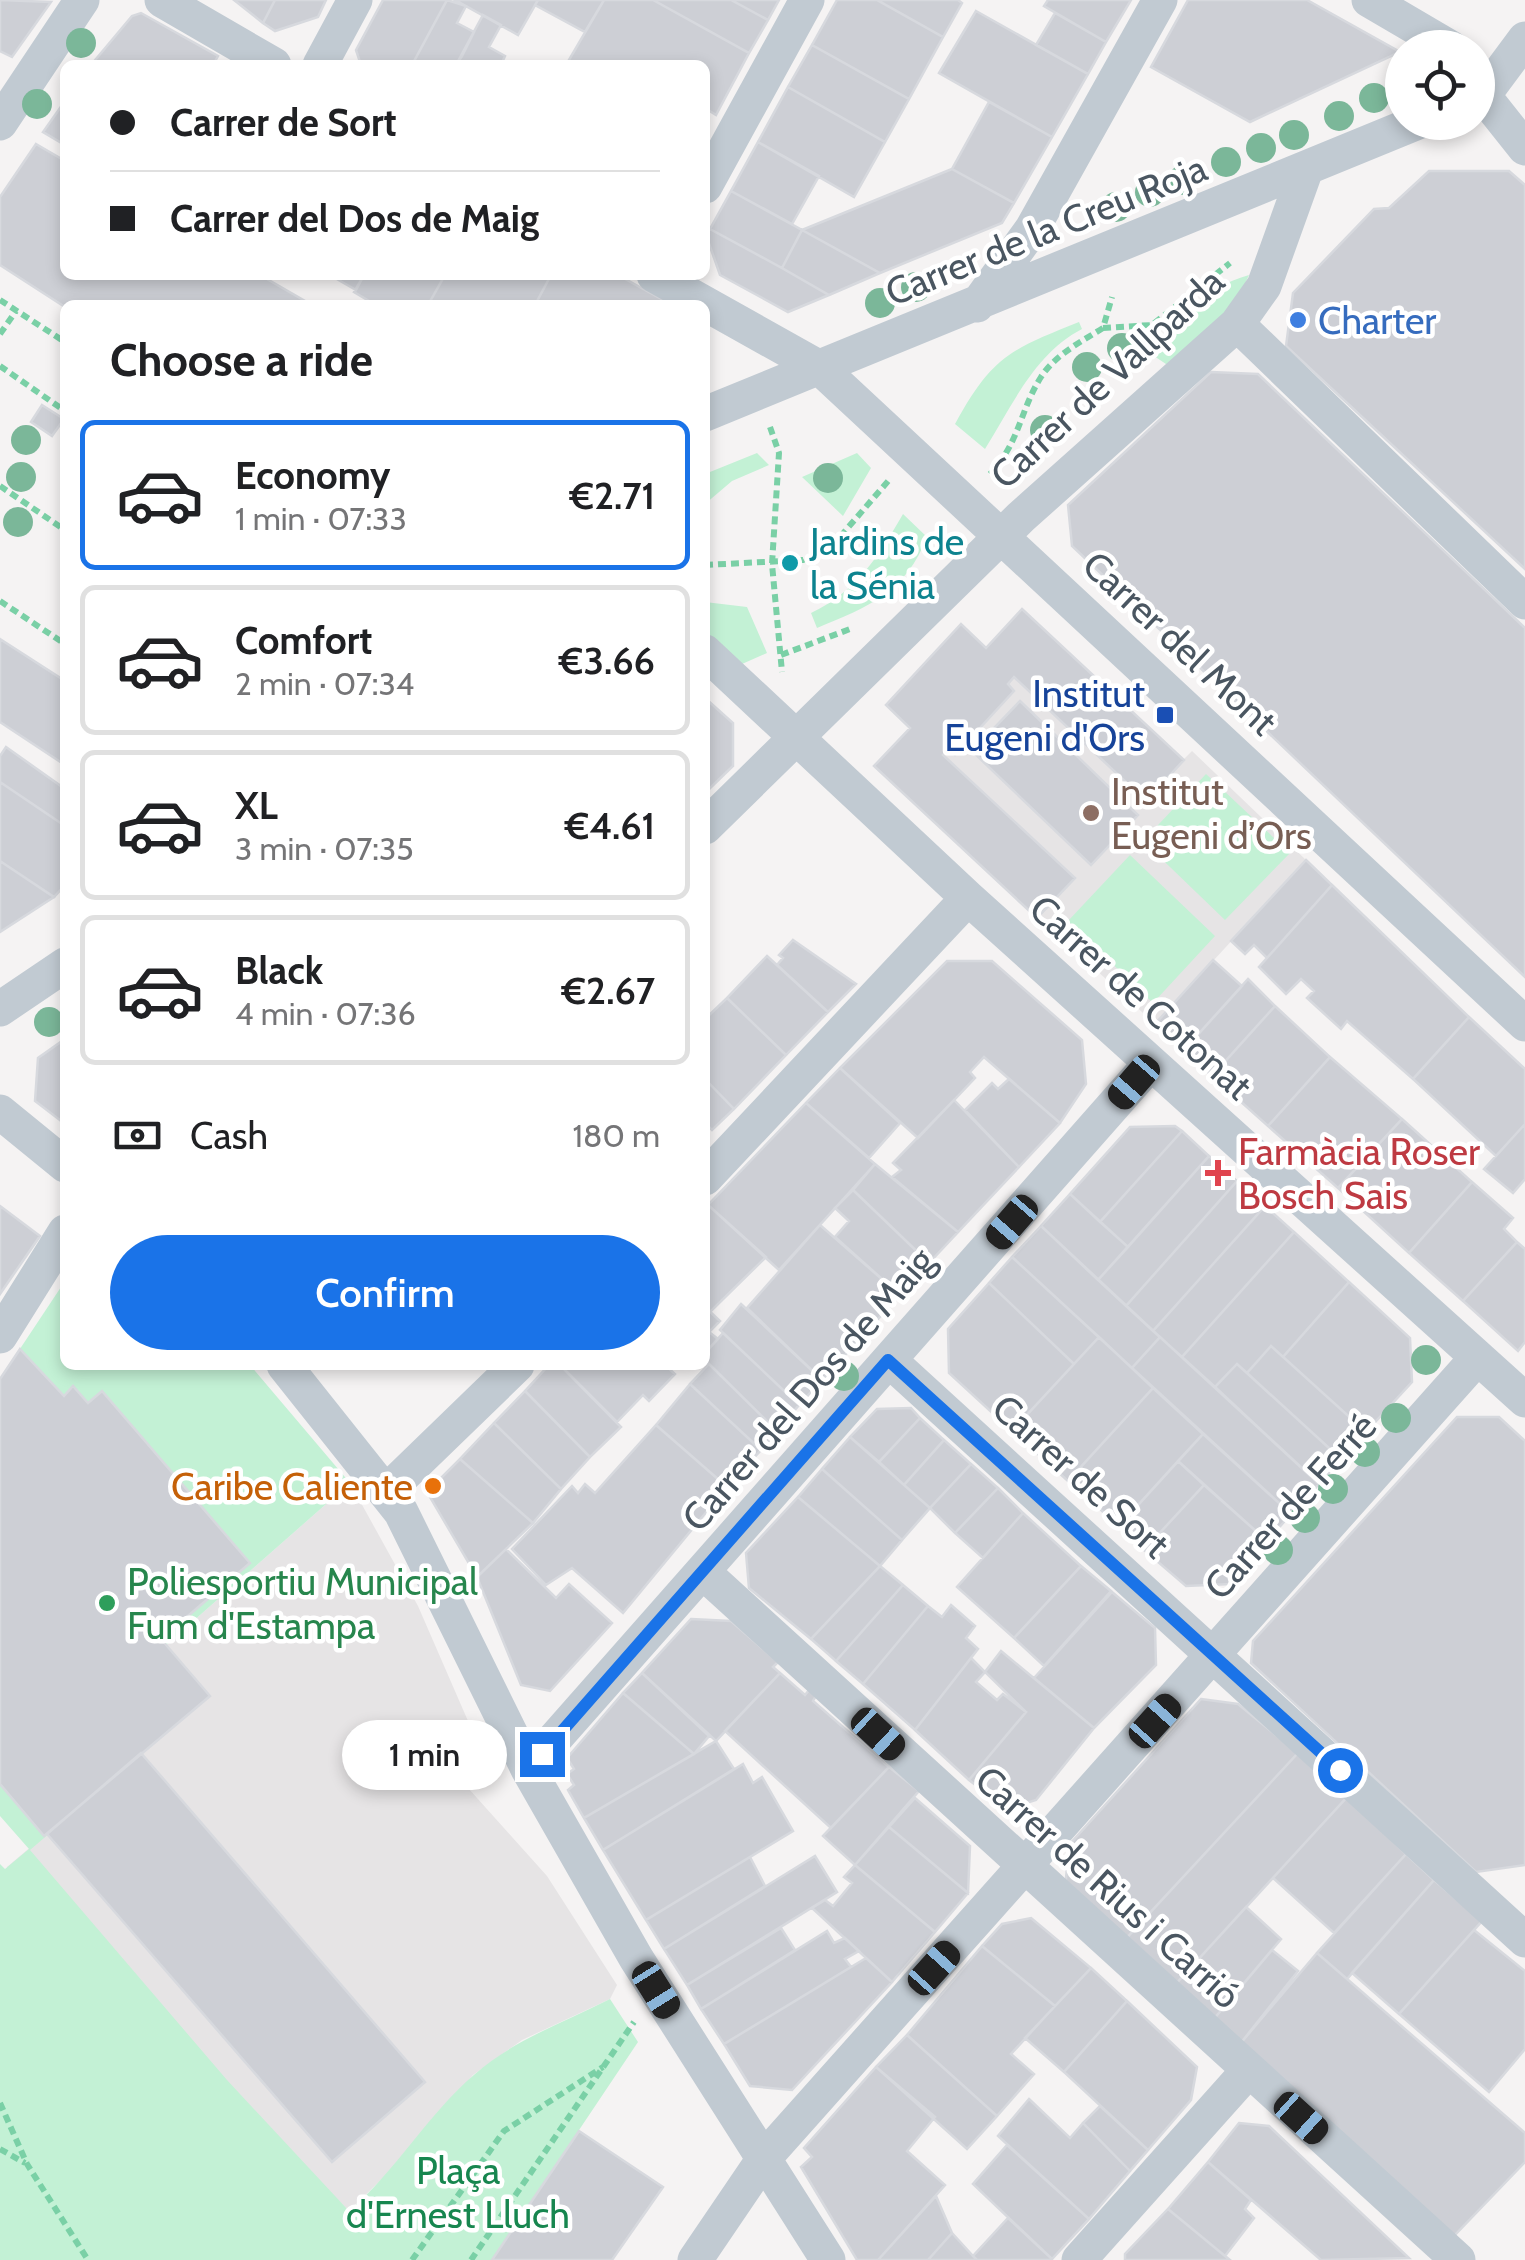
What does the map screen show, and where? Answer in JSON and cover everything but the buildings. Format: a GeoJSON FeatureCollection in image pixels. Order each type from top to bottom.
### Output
{"type":"FeatureCollection","features":[{"type":"Feature","properties":{"kind":"street"},"geometry":{"type":"LineString","coordinates":[[0,123],[82,0]]}},
{"type":"Feature","properties":{"kind":"street"},"geometry":{"type":"LineString","coordinates":[[162,0],[265,60]]}},
{"type":"Feature","properties":{"kind":"street"},"geometry":{"type":"LineString","coordinates":[[323,60],[355,0]]}},
{"type":"Feature","properties":{"kind":"street"},"geometry":{"type":"LineString","coordinates":[[710,177],[807,0]]}},
{"type":"Feature","properties":{"kind":"street"},"geometry":{"type":"LineString","coordinates":[[976,306],[1032,229],[1160,0]]}},
{"type":"Feature","properties":{"kind":"street"},"geometry":{"type":"LineString","coordinates":[[1369,0],[1420,30]]}},
{"type":"Feature","properties":{"kind":"street"},"geometry":{"type":"LineString","coordinates":[[1495,75],[1525,39]]}},
{"type":"Feature","properties":{"kind":"street"},"geometry":{"type":"LineString","coordinates":[[1495,113],[1525,148]]}},
{"type":"Feature","properties":{"kind":"street","name":"Carrer de la Creu Roja"},"geometry":{"type":"LineString","coordinates":[[710,412],[1385,136]]}},
{"type":"Feature","properties":{"kind":"street","name":"Carrer de Vallparda"},"geometry":{"type":"LineString","coordinates":[[710,822],[1002,536],[1237,324],[1264,286],[1306,170]]}},
{"type":"Feature","properties":{"kind":"street","name":"Carrer del Mont"},"geometry":{"type":"LineString","coordinates":[[665,280],[700,300]]}},
{"type":"Feature","properties":{"kind":"street","name":"Carrer del Mont"},"geometry":{"type":"LineString","coordinates":[[710,306],[820,368],[1525,1024]]}},
{"type":"Feature","properties":{"kind":"street"},"geometry":{"type":"LineString","coordinates":[[1237,324],[1525,602]]}},
{"type":"Feature","properties":{"kind":"street","name":"Carrer de Cotonat"},"geometry":{"type":"LineString","coordinates":[[710,657],[968,898],[1525,1400]]}},
{"type":"Feature","properties":{"kind":"street"},"geometry":{"type":"LineString","coordinates":[[710,1173],[968,898]]}},
{"type":"Feature","properties":{"kind":"street"},"geometry":{"type":"LineString","coordinates":[[0,1009],[60,968]]}},
{"type":"Feature","properties":{"kind":"street","name":"Carrer del Dos de Maig"},"geometry":{"type":"LineString","coordinates":[[528,1769],[1150,1064]]}},
{"type":"Feature","properties":{"kind":"street"},"geometry":{"type":"LineString","coordinates":[[0,1112],[60,1161]]}},
{"type":"Feature","properties":{"kind":"street"},"geometry":{"type":"LineString","coordinates":[[0,1336],[60,1240]]}},
{"type":"Feature","properties":{"kind":"street","name":"Carrer de Ferré"},"geometry":{"type":"LineString","coordinates":[[695,2260],[765,2157],[1478,1358]]}},
{"type":"Feature","properties":{"kind":"street","name":"Carrer de Sort"},"geometry":{"type":"LineString","coordinates":[[888,1360],[1521,1930]]}},
{"type":"Feature","properties":{"kind":"street"},"geometry":{"type":"LineString","coordinates":[[288,1370],[388,1490],[528,1769],[636,1958],[828,2260]]}},
{"type":"Feature","properties":{"kind":"street"},"geometry":{"type":"LineString","coordinates":[[388,1490],[511,1370]]}},
{"type":"Feature","properties":{"kind":"street","name":"Carrer de Rius i Carrió"},"geometry":{"type":"LineString","coordinates":[[704,1573],[1458,2260]]}},
{"type":"Feature","properties":{"kind":"street"},"geometry":{"type":"LineString","coordinates":[[1080,2260],[1248,2071]]}},
{"type":"Feature","properties":{"kind":"path"},"geometry":{"type":"LineString","coordinates":[[982,482],[1008,455],[1048,367],[1103,328],[1152,325],[1211,274],[1284,238]]}},
{"type":"Feature","properties":{"kind":"path"},"geometry":{"type":"LineString","coordinates":[[1103,328],[1112,297]]}},
{"type":"Feature","properties":{"kind":"path"},"geometry":{"type":"LineString","coordinates":[[0,300],[60,339]]}},
{"type":"Feature","properties":{"kind":"path"},"geometry":{"type":"LineString","coordinates":[[0,334],[16,310]]}},
{"type":"Feature","properties":{"kind":"path"},"geometry":{"type":"LineString","coordinates":[[0,366],[60,407]]}},
{"type":"Feature","properties":{"kind":"path"},"geometry":{"type":"LineString","coordinates":[[770,426],[779,453],[772,564],[784,689]]}},
{"type":"Feature","properties":{"kind":"path"},"geometry":{"type":"LineString","coordinates":[[710,565],[802,560],[833,545],[894,472]]}},
{"type":"Feature","properties":{"kind":"path"},"geometry":{"type":"LineString","coordinates":[[0,486],[60,527]]}},
{"type":"Feature","properties":{"kind":"path"},"geometry":{"type":"LineString","coordinates":[[0,601],[60,640]]}},
{"type":"Feature","properties":{"kind":"path"},"geometry":{"type":"LineString","coordinates":[[470,2260],[630,2030]]}},
{"type":"Feature","properties":{"kind":"path"},"geometry":{"type":"LineString","coordinates":[[412,2260],[504,2131],[608,2063]]}},
{"type":"Feature","properties":{"kind":"path"},"geometry":{"type":"LineString","coordinates":[[0,2103],[27,2164],[88,2260]]}},
{"type":"Feature","properties":{"kind":"path"},"geometry":{"type":"LineString","coordinates":[[0,2149],[27,2164]]}},
{"type":"Feature","properties":{"kind":"shaded area","name":"Institut Eugeni d’Ors"},"geometry":{"type":"Polygon","coordinates":[[[1022,609],[1183,760],[1192,751],[1306,860],[1155,1024],[874,766],[910,728],[886,705],[961,624],[986,647],[1022,609]]]}},
{"type":"Feature","properties":{"kind":"shaded area"},"geometry":{"type":"Polygon","coordinates":[[[350,1483],[418,1606],[478,1744],[451,1769],[547,1876],[617,1985],[610,1999],[522,2040],[473,2075],[397,2164],[349,2211],[7,1867],[209,1696],[166,1645],[350,1483]]]}},
{"type":"Feature","properties":{"kind":"green space"},"geometry":{"type":"Polygon","coordinates":[[[1249,275],[1236,303],[1169,366],[1154,356],[1193,305],[1218,288],[1249,275]]]}},
{"type":"Feature","properties":{"kind":"green space"},"geometry":{"type":"Polygon","coordinates":[[[1079,322],[1082,329],[1051,352],[1026,382],[985,449],[955,424],[980,384],[1005,358],[1035,340],[1079,322]]]}},
{"type":"Feature","properties":{"kind":"green space"},"geometry":{"type":"Polygon","coordinates":[[[757,453],[769,465],[732,481],[710,500],[710,472],[757,453]]]}},
{"type":"Feature","properties":{"kind":"green space"},"geometry":{"type":"Polygon","coordinates":[[[857,453],[871,468],[843,516],[802,477],[857,453]]]}},
{"type":"Feature","properties":{"kind":"green space"},"geometry":{"type":"Polygon","coordinates":[[[903,514],[927,537],[908,571],[869,604],[817,628],[811,613],[854,583],[885,545],[903,514]]]}},
{"type":"Feature","properties":{"kind":"green space"},"geometry":{"type":"Polygon","coordinates":[[[710,603],[747,607],[767,653],[733,668],[710,647],[710,603]]]}},
{"type":"Feature","properties":{"kind":"green space"},"geometry":{"type":"Polygon","coordinates":[[[1206,774],[1290,853],[1225,920],[1143,841],[1206,774]]]}},
{"type":"Feature","properties":{"kind":"green space"},"geometry":{"type":"Polygon","coordinates":[[[1130,855],[1215,936],[1153,1003],[1068,921],[1130,855]]]}},
{"type":"Feature","properties":{"kind":"green space","name":"Plaça d'Ernest Lluch"},"geometry":{"type":"Polygon","coordinates":[[[60,1289],[60,1370],[254,1370],[350,1483],[166,1645],[210,1696],[30,1850],[227,2080],[349,2211],[475,2074],[523,2041],[610,1999],[638,2042],[492,2260],[0,2260],[0,1864],[5,1869],[29,1849],[0,1816],[0,1379],[60,1289]]]}},
{"type":"Feature","properties":{"kind":"place","name":"Charter"},"geometry":{"type":"Point","coordinates":[1298,320]}},
{"type":"Feature","properties":{"kind":"place","name":"Jardins de la Sénia"},"geometry":{"type":"Point","coordinates":[790,563]}},
{"type":"Feature","properties":{"kind":"place","name":"Institut Eugeni d'Ors"},"geometry":{"type":"Point","coordinates":[1165,715]}},
{"type":"Feature","properties":{"kind":"place","name":"Institut Eugeni d’Ors"},"geometry":{"type":"Point","coordinates":[1091,813]}},
{"type":"Feature","properties":{"kind":"place","name":"Farmàcia Roser Bosch Sais"},"geometry":{"type":"Point","coordinates":[1218,1173]}},
{"type":"Feature","properties":{"kind":"place","name":"Caribe Caliente"},"geometry":{"type":"Point","coordinates":[433,1486]}},
{"type":"Feature","properties":{"kind":"place","name":"Poliesportiu Municipal Fum d'Estampa"},"geometry":{"type":"Point","coordinates":[107,1603]}},
{"type":"Feature","properties":{"kind":"route"},"geometry":{"type":"LineString","coordinates":[[542,1754],[888,1360],[1340,1770]]}}]}
